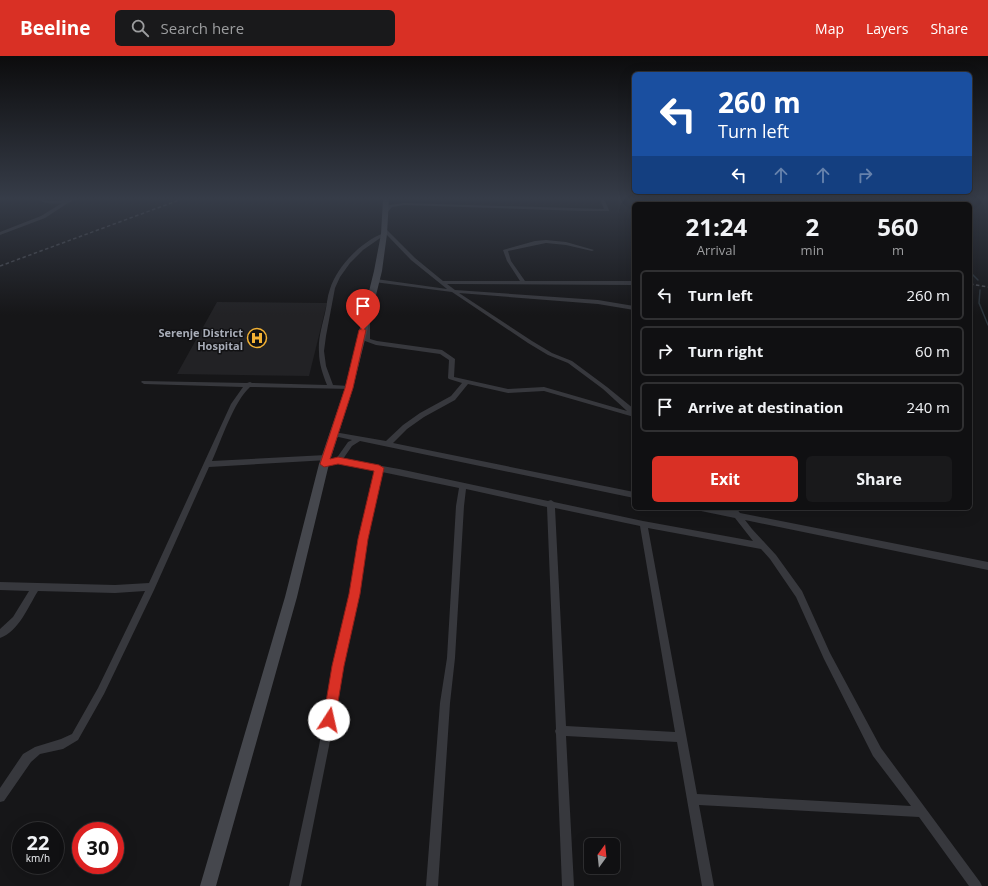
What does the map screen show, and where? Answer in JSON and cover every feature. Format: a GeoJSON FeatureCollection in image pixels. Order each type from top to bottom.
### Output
{"type":"FeatureCollection","features":[{"type":"Feature","properties":{"kind":"main road"},"geometry":{"type":"LineString","coordinates":[[208,886],[291,597],[325,461],[349,388],[376,281],[383,238]]}},
{"type":"Feature","properties":{"kind":"street"},"geometry":{"type":"LineString","coordinates":[[330,386],[320,353],[333,286],[342,270],[357,251],[376,238]]}},
{"type":"Feature","properties":{"kind":"street"},"geometry":{"type":"LineString","coordinates":[[390,238],[441,282],[476,308],[550,354],[570,362],[605,388],[632,412]]}},
{"type":"Feature","properties":{"kind":"street"},"geometry":{"type":"LineString","coordinates":[[523,282],[505,250],[548,241],[592,250]]}},
{"type":"Feature","properties":{"kind":"street"},"geometry":{"type":"LineString","coordinates":[[376,281],[453,291],[598,302],[632,308]]}},
{"type":"Feature","properties":{"kind":"street"},"geometry":{"type":"LineString","coordinates":[[441,282],[476,284],[523,282],[632,283]]}},
{"type":"Feature","properties":{"kind":"street"},"geometry":{"type":"LineString","coordinates":[[366,317],[367,340],[376,343],[442,352],[452,359],[451,378],[508,391],[544,389],[632,413]]}},
{"type":"Feature","properties":{"kind":"street"},"geometry":{"type":"LineString","coordinates":[[144,382],[330,386],[349,388]]}},
{"type":"Feature","properties":{"kind":"street"},"geometry":{"type":"LineString","coordinates":[[387,444],[405,427],[422,415],[453,398],[466,382]]}},
{"type":"Feature","properties":{"kind":"street"},"geometry":{"type":"LineString","coordinates":[[1,793],[27,758],[38,750],[63,744],[75,737],[101,691],[152,587],[234,404],[243,390],[250,384]]}},
{"type":"Feature","properties":{"kind":"street"},"geometry":{"type":"LineString","coordinates":[[334,434],[632,495]]}},
{"type":"Feature","properties":{"kind":"street"},"geometry":{"type":"LineString","coordinates":[[338,461],[350,444],[358,439]]}},
{"type":"Feature","properties":{"kind":"street"},"geometry":{"type":"LineString","coordinates":[[208,464],[338,461],[551,503],[643,524],[763,546]]}},
{"type":"Feature","properties":{"kind":"street"},"geometry":{"type":"LineString","coordinates":[[295,886],[315,792],[338,666],[354,594],[363,539],[379,468]]}},
{"type":"Feature","properties":{"kind":"street"},"geometry":{"type":"LineString","coordinates":[[432,886],[445,703],[451,658],[460,506],[463,486]]}},
{"type":"Feature","properties":{"kind":"street"},"geometry":{"type":"LineString","coordinates":[[551,503],[568,886]]}},
{"type":"Feature","properties":{"kind":"street"},"geometry":{"type":"LineString","coordinates":[[718,510],[735,512],[988,566]]}},
{"type":"Feature","properties":{"kind":"street"},"geometry":{"type":"LineString","coordinates":[[735,512],[749,531],[773,556],[799,594],[827,656],[877,752],[976,886]]}},
{"type":"Feature","properties":{"kind":"street"},"geometry":{"type":"LineString","coordinates":[[643,524],[708,886]]}},
{"type":"Feature","properties":{"kind":"street"},"geometry":{"type":"LineString","coordinates":[[0,586],[115,590],[152,587]]}},
{"type":"Feature","properties":{"kind":"street"},"geometry":{"type":"LineString","coordinates":[[0,634],[8,629],[14,622],[36,587]]}},
{"type":"Feature","properties":{"kind":"street"},"geometry":{"type":"LineString","coordinates":[[560,731],[680,736]]}},
{"type":"Feature","properties":{"kind":"street"},"geometry":{"type":"LineString","coordinates":[[692,799],[922,812]]}},
{"type":"Feature","properties":{"kind":"shaded area","name":"Serenje District Hospital"},"geometry":{"type":"Polygon","coordinates":[[[217,302],[327,303],[309,376],[177,374],[217,302]]]}},
{"type":"Feature","properties":{"kind":"waterway"},"geometry":{"type":"LineString","coordinates":[[972,274],[978,280]]}},
{"type":"Feature","properties":{"kind":"waterway"},"geometry":{"type":"LineString","coordinates":[[980,290],[979,303],[988,325]]}},
{"type":"Feature","properties":{"kind":"railway"},"geometry":{"type":"LineString","coordinates":[[0,266],[77,238]]}},
{"type":"Feature","properties":{"kind":"railway"},"geometry":{"type":"LineString","coordinates":[[972,284],[988,287]]}},
{"type":"Feature","properties":{"kind":"place","name":"Serenje District Hospital"},"geometry":{"type":"Point","coordinates":[257,338]}},
{"type":"Feature","properties":{"kind":"route"},"geometry":{"type":"LineString","coordinates":[[329,720],[338,666],[354,594],[363,539],[379,468],[338,461],[324,464],[349,388],[363,330]]}}]}
